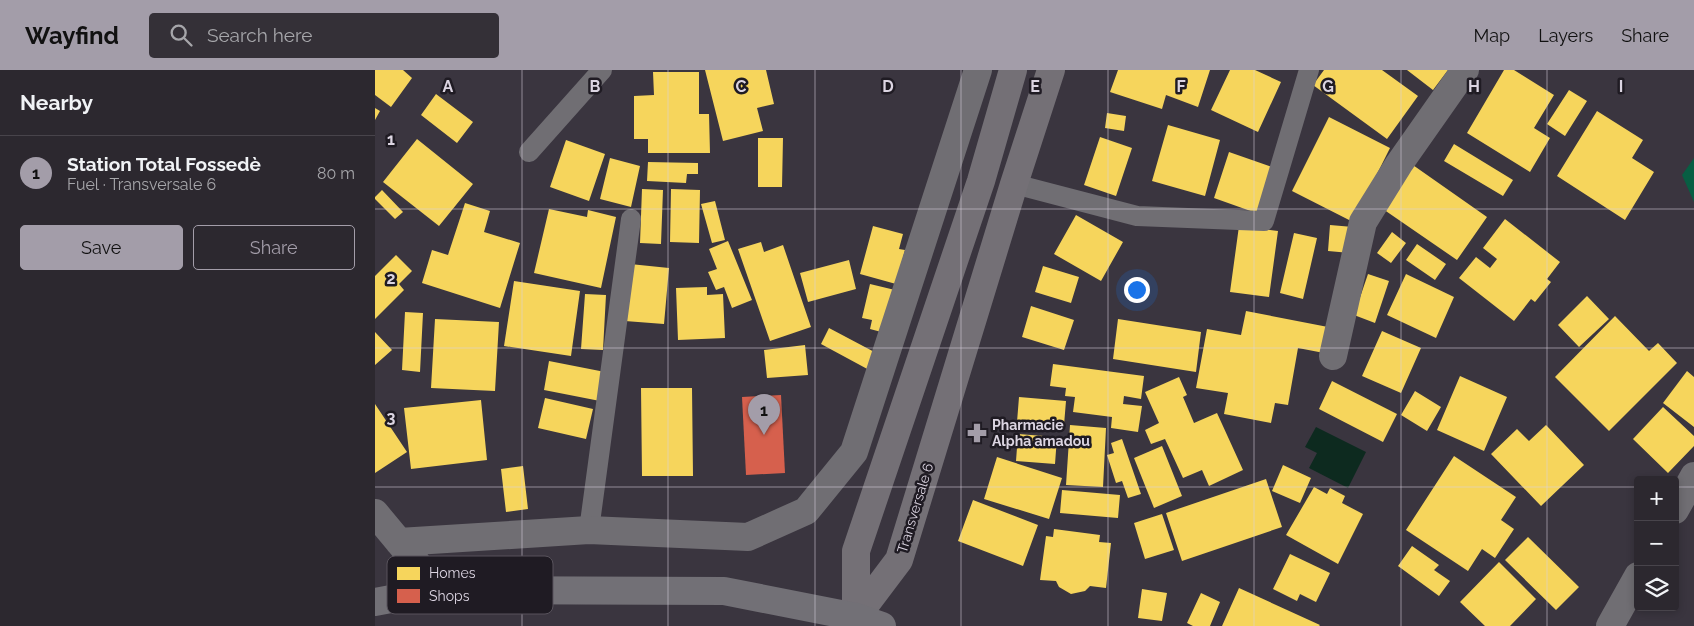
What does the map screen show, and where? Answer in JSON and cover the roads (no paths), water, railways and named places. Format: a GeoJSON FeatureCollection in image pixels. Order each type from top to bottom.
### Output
{"type":"FeatureCollection","features":[{"type":"Feature","properties":{"kind":"main road"},"geometry":{"type":"LineString","coordinates":[[855,622],[856,551],[981,181],[1013,70]]}},
{"type":"Feature","properties":{"kind":"main road","name":"Transversale 6"},"geometry":{"type":"LineString","coordinates":[[855,622],[899,560],[1014,184],[1051,70]]}},
{"type":"Feature","properties":{"kind":"main road"},"geometry":{"type":"LineString","coordinates":[[553,590],[724,591],[855,622],[882,626]]}},
{"type":"Feature","properties":{"kind":"street"},"geometry":{"type":"LineString","coordinates":[[399,542],[589,530],[748,537],[806,511],[854,452],[978,70]]}},
{"type":"Feature","properties":{"kind":"street"},"geometry":{"type":"LineString","coordinates":[[1333,356],[1363,222],[1399,164],[1465,70]]}},
{"type":"Feature","properties":{"kind":"street"},"geometry":{"type":"LineString","coordinates":[[1679,503],[1694,476]]}},
{"type":"Feature","properties":{"kind":"street"},"geometry":{"type":"LineString","coordinates":[[375,513],[411,556]]}},
{"type":"Feature","properties":{"kind":"street"},"geometry":{"type":"LineString","coordinates":[[1610,626],[1634,583]]}},
{"type":"Feature","properties":{"kind":"lane"},"geometry":{"type":"LineString","coordinates":[[529,152],[601,70]]}},
{"type":"Feature","properties":{"kind":"lane"},"geometry":{"type":"LineString","coordinates":[[1014,184],[1137,216],[1264,221],[1309,70]]}},
{"type":"Feature","properties":{"kind":"lane"},"geometry":{"type":"LineString","coordinates":[[589,530],[631,219]]}},
{"type":"Feature","properties":{"kind":"place","name":"Pharmacie Alpha amadou"},"geometry":{"type":"Point","coordinates":[977,433]}},
{"type":"Feature","properties":{"kind":"place","name":"Station Total Fossedè"},"geometry":{"type":"Point","coordinates":[764,435]}}]}
